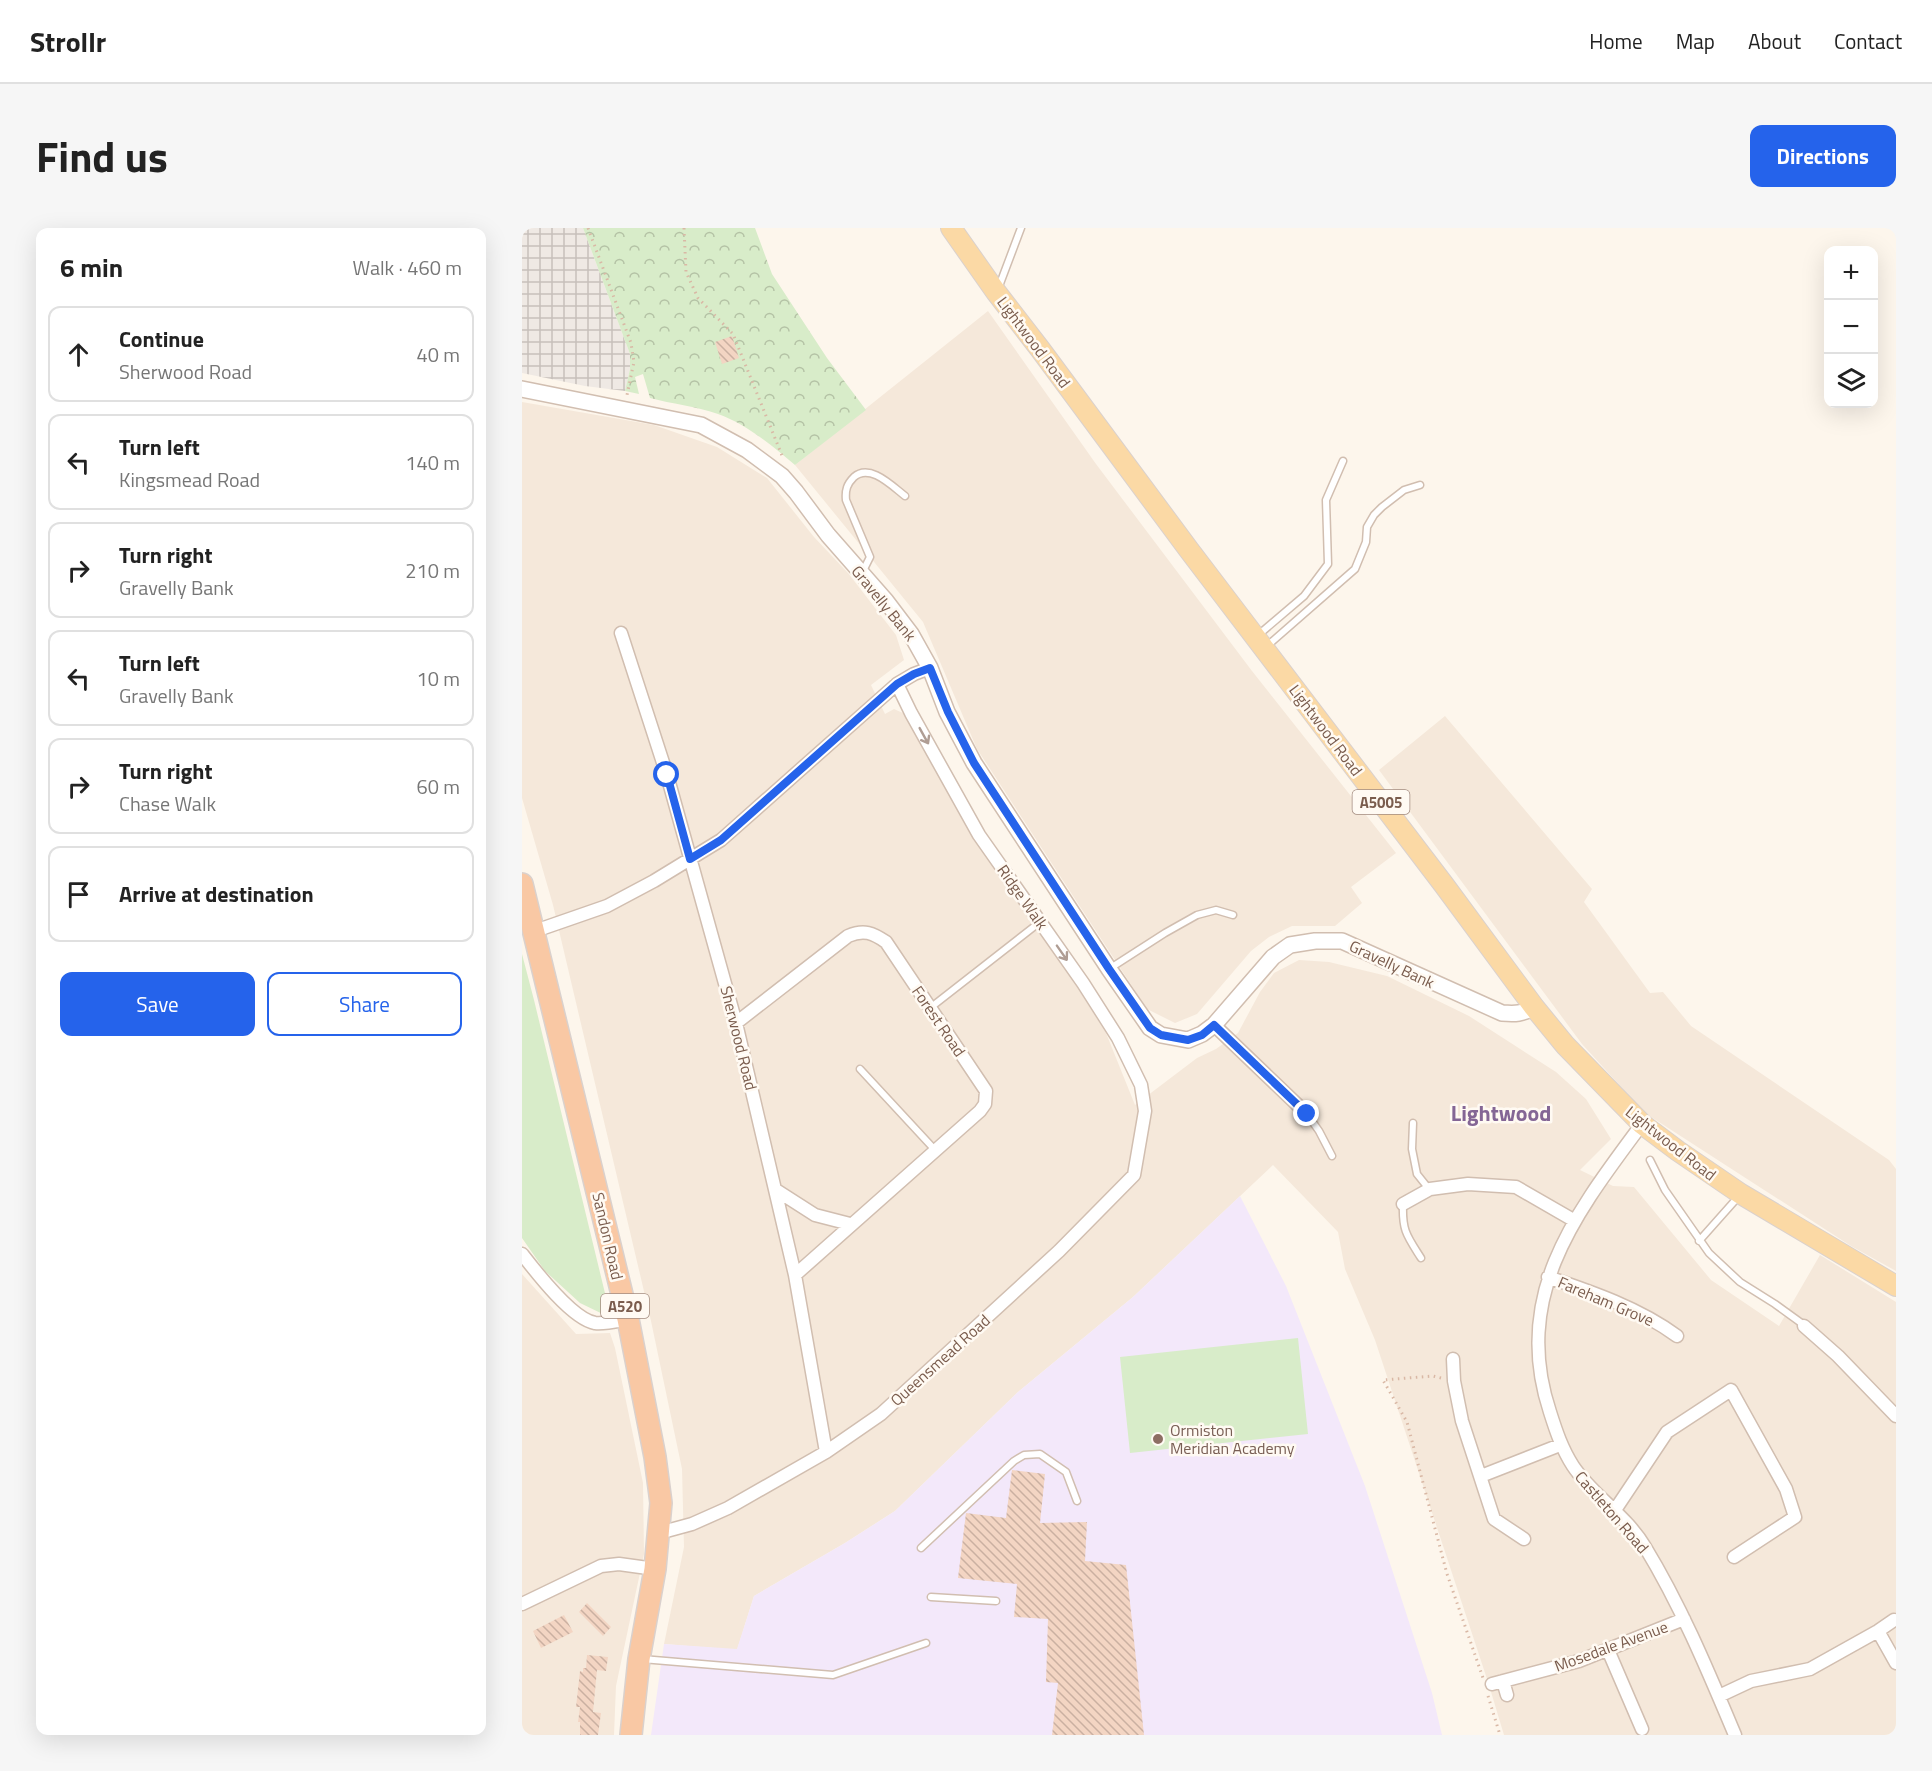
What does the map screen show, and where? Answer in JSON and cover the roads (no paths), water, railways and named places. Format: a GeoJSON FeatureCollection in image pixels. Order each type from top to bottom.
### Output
{"type":"FeatureCollection","features":[{"type":"Feature","properties":{"kind":"highway","name":"Sandon Road"},"geometry":{"type":"LineString","coordinates":[[522,884],[628,1319],[661,1503],[655,1569],[639,1659],[631,1735]]}},
{"type":"Feature","properties":{"kind":"main road","name":"Lightwood Road"},"geometry":{"type":"LineString","coordinates":[[951,228],[996,292],[1189,550],[1565,1045],[1642,1124],[1678,1151],[1741,1194],[1896,1286]]}},
{"type":"Feature","properties":{"kind":"street","name":"Gravelly Bank"},"geometry":{"type":"LineString","coordinates":[[522,389],[701,425],[747,450],[782,476],[911,634],[930,668],[948,712],[974,763],[1109,969],[1150,1028],[1161,1035],[1188,1040],[1202,1035],[1214,1025],[1273,957],[1290,945],[1315,941],[1342,941],[1502,1013],[1526,1012],[1534,1007]]}},
{"type":"Feature","properties":{"kind":"street","name":"Sherwood Road"},"geometry":{"type":"LineString","coordinates":[[621,633],[667,775],[736,1023],[795,1275],[826,1452]]}},
{"type":"Feature","properties":{"kind":"street"},"geometry":{"type":"LineString","coordinates":[[535,932],[607,906],[721,840],[897,684],[930,668]]}},
{"type":"Feature","properties":{"kind":"street","name":"Ridge Walk"},"geometry":{"type":"LineString","coordinates":[[897,684],[979,835],[1083,983],[1118,1038],[1140,1085],[1145,1111]]}},
{"type":"Feature","properties":{"kind":"street","name":"Forest Road"},"geometry":{"type":"LineString","coordinates":[[736,1023],[848,936],[859,932],[875,935],[886,942],[986,1091],[987,1097],[980,1111],[795,1275]]}},
{"type":"Feature","properties":{"kind":"street"},"geometry":{"type":"LineString","coordinates":[[1214,1025],[1307,1114]]}},
{"type":"Feature","properties":{"kind":"street","name":"Queensmead Road"},"geometry":{"type":"LineString","coordinates":[[659,1533],[692,1524],[728,1508],[826,1452],[881,1414],[1059,1251],[1134,1175],[1145,1111]]}},
{"type":"Feature","properties":{"kind":"street","name":"Castleton Road"},"geometry":{"type":"LineString","coordinates":[[1642,1124],[1604,1175],[1575,1221],[1548,1277],[1538,1327],[1538,1358],[1544,1395],[1560,1445],[1594,1492],[1615,1510],[1644,1545],[1684,1619],[1734,1735]]}},
{"type":"Feature","properties":{"kind":"street"},"geometry":{"type":"LineString","coordinates":[[1403,1204],[1430,1189],[1468,1184],[1516,1187],[1575,1221]]}},
{"type":"Feature","properties":{"kind":"street"},"geometry":{"type":"LineString","coordinates":[[776,1190],[815,1215],[850,1224]]}},
{"type":"Feature","properties":{"kind":"street"},"geometry":{"type":"LineString","coordinates":[[522,1254],[540,1278],[579,1316],[594,1323],[612,1323],[628,1319]]}},
{"type":"Feature","properties":{"kind":"street","name":"Fareham Grove"},"geometry":{"type":"LineString","coordinates":[[1548,1277],[1592,1292],[1663,1326],[1677,1336]]}},
{"type":"Feature","properties":{"kind":"street","name":"Fareham Grove"},"geometry":{"type":"LineString","coordinates":[[1663,1326],[1671,1314]]}},
{"type":"Feature","properties":{"kind":"street"},"geometry":{"type":"LineString","coordinates":[[1804,1326],[1838,1356],[1896,1416]]}},
{"type":"Feature","properties":{"kind":"street"},"geometry":{"type":"LineString","coordinates":[[1454,1359],[1454,1381],[1462,1422],[1494,1519],[1524,1539]]}},
{"type":"Feature","properties":{"kind":"street"},"geometry":{"type":"LineString","coordinates":[[1615,1510],[1666,1432],[1731,1390],[1786,1488],[1795,1517],[1734,1557]]}},
{"type":"Feature","properties":{"kind":"street"},"geometry":{"type":"LineString","coordinates":[[1481,1476],[1560,1445]]}},
{"type":"Feature","properties":{"kind":"street"},"geometry":{"type":"LineString","coordinates":[[522,1604],[601,1566],[619,1564],[655,1569]]}},
{"type":"Feature","properties":{"kind":"street","name":"Mosedale Avenue"},"geometry":{"type":"LineString","coordinates":[[1507,1695],[1491,1684],[1579,1661],[1684,1619]]}},
{"type":"Feature","properties":{"kind":"street"},"geometry":{"type":"LineString","coordinates":[[1719,1696],[1751,1681],[1810,1669],[1878,1632],[1894,1620]]}},
{"type":"Feature","properties":{"kind":"street"},"geometry":{"type":"LineString","coordinates":[[1878,1632],[1896,1663]]}},
{"type":"Feature","properties":{"kind":"street"},"geometry":{"type":"LineString","coordinates":[[1608,1650],[1642,1729]]}},
{"type":"Feature","properties":{"kind":"lane"},"geometry":{"type":"LineString","coordinates":[[996,292],[1021,228]]}},
{"type":"Feature","properties":{"kind":"lane"},"geometry":{"type":"LineString","coordinates":[[1261,643],[1304,596],[1328,564],[1326,500],[1343,460]]}},
{"type":"Feature","properties":{"kind":"lane"},"geometry":{"type":"LineString","coordinates":[[861,573],[870,557],[851,516],[845,489],[858,474],[869,472],[880,477],[905,496]]}},
{"type":"Feature","properties":{"kind":"lane"},"geometry":{"type":"LineString","coordinates":[[1261,643],[1355,569],[1366,542],[1367,527],[1374,516],[1404,490],[1420,485]]}},
{"type":"Feature","properties":{"kind":"lane"},"geometry":{"type":"LineString","coordinates":[[1109,969],[1197,915],[1216,910],[1233,915]]}},
{"type":"Feature","properties":{"kind":"lane"},"geometry":{"type":"LineString","coordinates":[[930,1008],[1040,922]]}},
{"type":"Feature","properties":{"kind":"lane"},"geometry":{"type":"LineString","coordinates":[[860,1069],[936,1150]]}},
{"type":"Feature","properties":{"kind":"lane"},"geometry":{"type":"LineString","coordinates":[[1307,1114],[1332,1156]]}},
{"type":"Feature","properties":{"kind":"lane"},"geometry":{"type":"LineString","coordinates":[[1413,1123],[1412,1149],[1417,1174],[1430,1189]]}},
{"type":"Feature","properties":{"kind":"lane"},"geometry":{"type":"LineString","coordinates":[[1650,1160],[1665,1190],[1709,1254],[1740,1282],[1804,1326]]}},
{"type":"Feature","properties":{"kind":"lane"},"geometry":{"type":"LineString","coordinates":[[1699,1241],[1741,1194]]}},
{"type":"Feature","properties":{"kind":"lane"},"geometry":{"type":"LineString","coordinates":[[1403,1204],[1405,1232],[1421,1258]]}},
{"type":"Feature","properties":{"kind":"lane"},"geometry":{"type":"LineString","coordinates":[[921,1548],[1014,1461],[1024,1455],[1040,1454],[1066,1472],[1077,1501]]}},
{"type":"Feature","properties":{"kind":"lane"},"geometry":{"type":"LineString","coordinates":[[930,1597],[996,1601]]}},
{"type":"Feature","properties":{"kind":"lane"},"geometry":{"type":"LineString","coordinates":[[639,1659],[833,1675],[926,1643]]}},
{"type":"Feature","properties":{"kind":"place","name":"Ormiston Meridian Academy"},"geometry":{"type":"Point","coordinates":[1158,1439]}},
{"type":"Feature","properties":{"kind":"district","name":"Lightwood"},"geometry":{"type":"Point","coordinates":[1501,1113]}}]}
